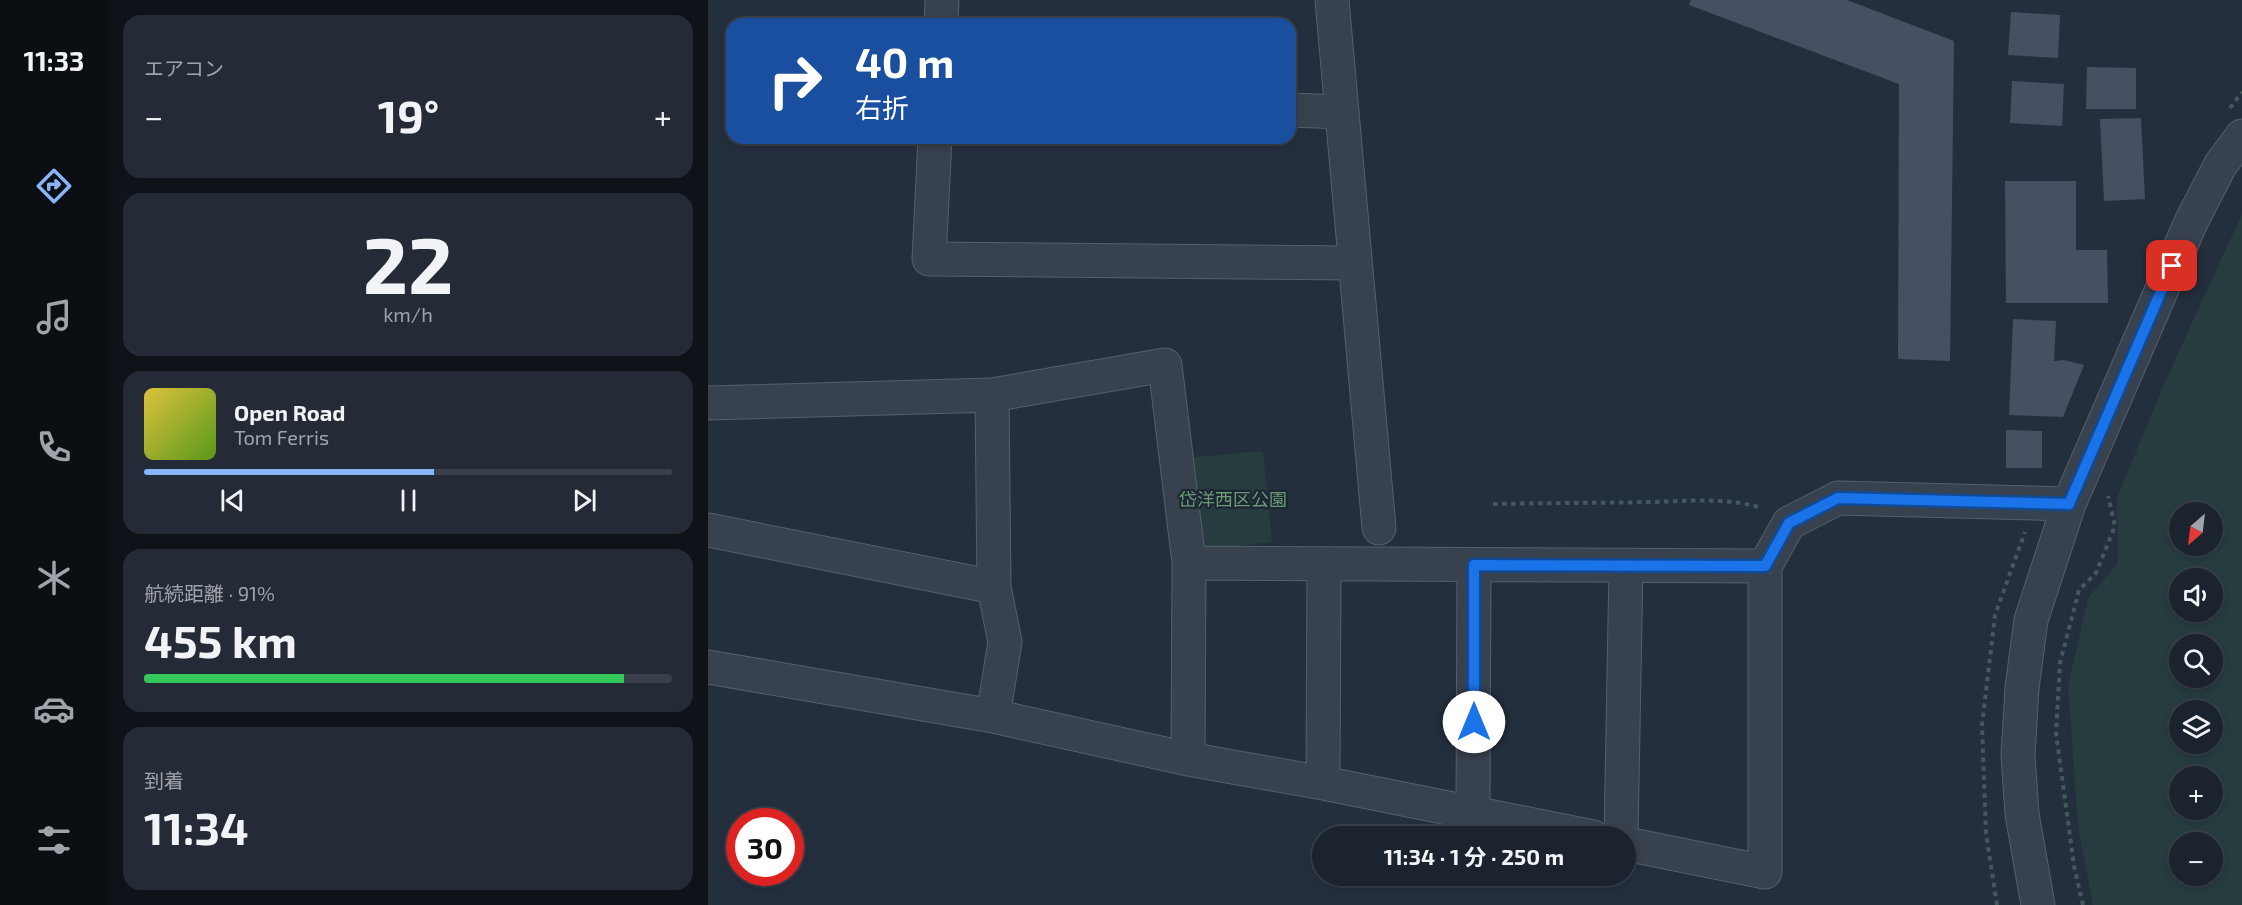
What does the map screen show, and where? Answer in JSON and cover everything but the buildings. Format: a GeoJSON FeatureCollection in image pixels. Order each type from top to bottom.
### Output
{"type":"FeatureCollection","features":[{"type":"Feature","properties":{"kind":"street"},"geometry":{"type":"LineString","coordinates":[[941,18],[942,0]]}},
{"type":"Feature","properties":{"kind":"street"},"geometry":{"type":"LineString","coordinates":[[1332,0],[1379,528]]}},
{"type":"Feature","properties":{"kind":"street"},"geometry":{"type":"LineString","coordinates":[[1296,110],[1342,112]]}},
{"type":"Feature","properties":{"kind":"street"},"geometry":{"type":"LineString","coordinates":[[2038,905],[2021,802],[2018,754],[2022,688],[2031,620],[2069,504],[2191,222],[2221,164],[2242,136]]}},
{"type":"Feature","properties":{"kind":"street"},"geometry":{"type":"LineString","coordinates":[[935,144],[929,259],[1355,263]]}},
{"type":"Feature","properties":{"kind":"street"},"geometry":{"type":"LineString","coordinates":[[708,403],[992,395],[1165,365],[1189,563],[1188,759]]}},
{"type":"Feature","properties":{"kind":"street"},"geometry":{"type":"LineString","coordinates":[[992,395],[994,587],[1005,642],[993,716]]}},
{"type":"Feature","properties":{"kind":"street"},"geometry":{"type":"LineString","coordinates":[[1636,846],[1764,872],[1765,566],[1789,523],[1838,498],[2069,504]]}},
{"type":"Feature","properties":{"kind":"street"},"geometry":{"type":"LineString","coordinates":[[708,530],[994,587]]}},
{"type":"Feature","properties":{"kind":"street"},"geometry":{"type":"LineString","coordinates":[[1189,563],[1765,566]]}},
{"type":"Feature","properties":{"kind":"street"},"geometry":{"type":"LineString","coordinates":[[1323,783],[1324,564]]}},
{"type":"Feature","properties":{"kind":"street"},"geometry":{"type":"LineString","coordinates":[[1473,813],[1474,565]]}},
{"type":"Feature","properties":{"kind":"street"},"geometry":{"type":"LineString","coordinates":[[1621,826],[1626,566]]}},
{"type":"Feature","properties":{"kind":"street"},"geometry":{"type":"LineString","coordinates":[[708,667],[993,716],[1188,759],[1323,783],[1538,826]]}},
{"type":"Feature","properties":{"kind":"path"},"geometry":{"type":"LineString","coordinates":[[2083,905],[2074,866],[2056,733],[2060,663],[2079,590],[2096,573],[2115,526],[2107,498],[2111,488]]}},
{"type":"Feature","properties":{"kind":"path"},"geometry":{"type":"LineString","coordinates":[[1493,504],[1653,502],[1693,499],[1727,501],[1760,507],[1789,523]]}},
{"type":"Feature","properties":{"kind":"green space"},"geometry":{"type":"Polygon","coordinates":[[[2242,214],[2242,905],[2093,905],[2078,825],[2068,686],[2088,598],[2118,563],[2117,498],[2164,384],[2242,214]]]}},
{"type":"Feature","properties":{"kind":"green space","name":"岱洋西区公園"},"geometry":{"type":"Polygon","coordinates":[[[1263,451],[1272,542],[1204,550],[1194,457],[1263,451]]]}},
{"type":"Feature","properties":{"kind":"route"},"geometry":{"type":"LineString","coordinates":[[1474,722],[1474,565],[1765,566],[1789,523],[1838,498],[2069,504],[2172,266]]}}]}
